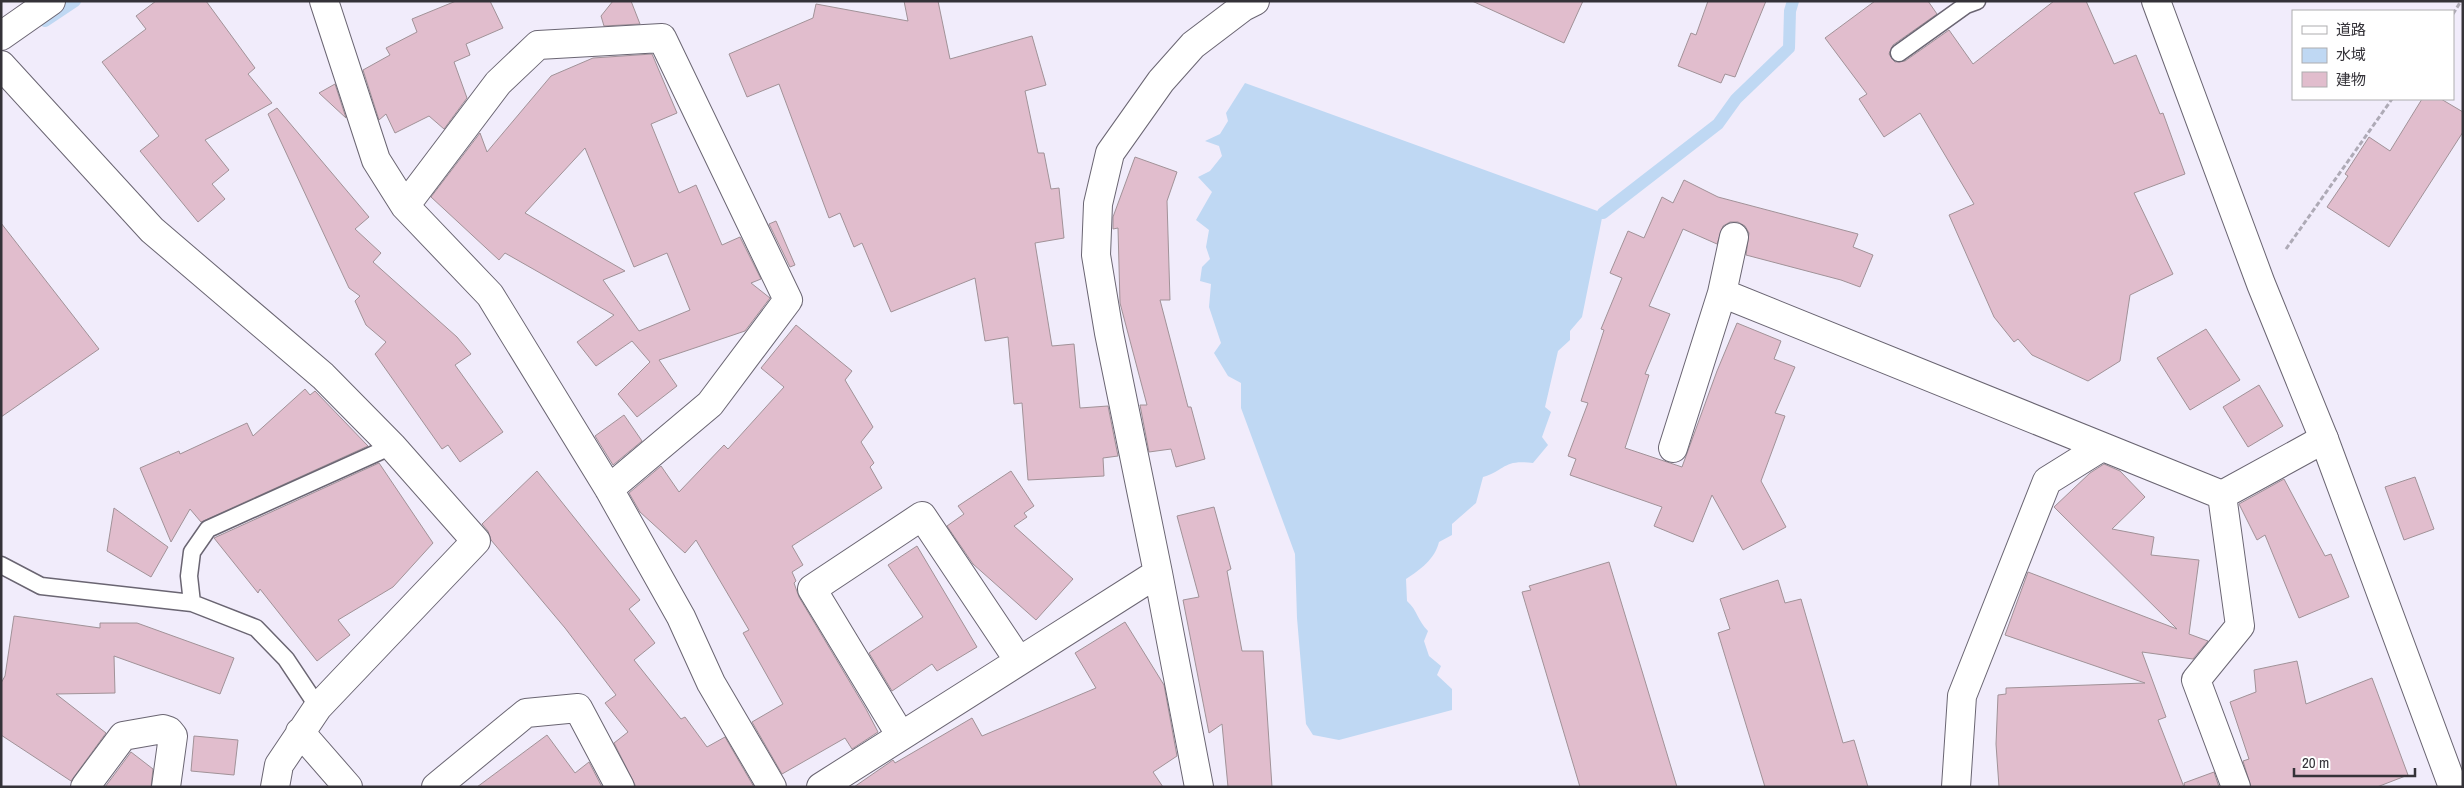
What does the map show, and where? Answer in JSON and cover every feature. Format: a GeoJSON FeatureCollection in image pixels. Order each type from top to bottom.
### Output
{"type":"FeatureCollection","features":[{"type":"Feature","properties":{"kind":"street"},"geometry":{"type":"LineString","coordinates":[[1,36],[51,1]]}},
{"type":"Feature","properties":{"kind":"street"},"geometry":{"type":"LineString","coordinates":[[324,1],[376,160],[405,206],[490,295],[609,489],[681,617],[711,683],[772,787]]}},
{"type":"Feature","properties":{"kind":"street"},"geometry":{"type":"LineString","coordinates":[[1199,787],[1109,333],[1096,255],[1098,204],[1110,153],[1161,82],[1193,45],[1243,7],[1255,1]]}},
{"type":"Feature","properties":{"kind":"street"},"geometry":{"type":"LineString","coordinates":[[2156,1],[2261,284],[2324,440],[2453,787]]}},
{"type":"Feature","properties":{"kind":"street"},"geometry":{"type":"LineString","coordinates":[[405,206],[498,83],[538,45],[662,38],[788,300],[710,404],[609,489]]}},
{"type":"Feature","properties":{"kind":"street"},"geometry":{"type":"LineString","coordinates":[[1,65],[152,230],[323,376],[392,446],[476,540],[318,707],[279,765],[276,787]]}},
{"type":"Feature","properties":{"kind":"street"},"geometry":{"type":"LineString","coordinates":[[1674,448],[1722,293],[1734,237]]}},
{"type":"Feature","properties":{"kind":"street"},"geometry":{"type":"LineString","coordinates":[[1722,293],[2100,448],[2222,495],[2324,440]]}},
{"type":"Feature","properties":{"kind":"street"},"geometry":{"type":"LineString","coordinates":[[1956,787],[1962,696],[2047,481],[2100,448]]}},
{"type":"Feature","properties":{"kind":"street"},"geometry":{"type":"LineString","coordinates":[[2222,495],[2240,626],[2196,680],[2236,787]]}},
{"type":"Feature","properties":{"kind":"street"},"geometry":{"type":"LineString","coordinates":[[901,736],[812,589],[922,516],[1019,662]]}},
{"type":"Feature","properties":{"kind":"street"},"geometry":{"type":"LineString","coordinates":[[821,787],[1158,573]]}},
{"type":"Feature","properties":{"kind":"street"},"geometry":{"type":"LineString","coordinates":[[436,787],[526,713],[578,708],[620,787]]}},
{"type":"Feature","properties":{"kind":"street"},"geometry":{"type":"LineString","coordinates":[[85,787],[123,736],[163,729],[169,731],[173,736],[166,787]]}},
{"type":"Feature","properties":{"kind":"street"},"geometry":{"type":"LineString","coordinates":[[300,732],[348,787]]}},
{"type":"Feature","properties":{"kind":"lane"},"geometry":{"type":"LineString","coordinates":[[1899,54],[1966,5],[1977,1]]}},
{"type":"Feature","properties":{"kind":"lane"},"geometry":{"type":"LineString","coordinates":[[192,603],[189,576],[192,552],[208,529],[392,446]]}},
{"type":"Feature","properties":{"kind":"lane"},"geometry":{"type":"LineString","coordinates":[[1,564],[41,586],[192,603],[256,628],[286,659],[318,707]]}},
{"type":"Feature","properties":{"kind":"path"},"geometry":{"type":"LineString","coordinates":[[2454,13],[2462,1]]}},
{"type":"Feature","properties":{"kind":"path"},"geometry":{"type":"LineString","coordinates":[[2261,284],[2391,100]]}},
{"type":"Feature","properties":{"kind":"water"},"geometry":{"type":"Polygon","coordinates":[[[1245,83],[1603,213],[1582,317],[1570,331],[1570,340],[1558,351],[1545,407],[1551,412],[1542,437],[1548,445],[1533,463],[1510,464],[1483,477],[1476,503],[1452,524],[1452,535],[1439,542],[1434,554],[1422,568],[1406,579],[1407,601],[1428,631],[1424,641],[1429,656],[1441,666],[1437,675],[1452,689],[1452,710],[1339,740],[1313,735],[1306,724],[1297,618],[1295,554],[1241,408],[1241,383],[1228,376],[1214,353],[1221,343],[1209,307],[1211,284],[1200,281],[1202,267],[1210,259],[1206,247],[1209,230],[1196,220],[1212,192],[1198,177],[1210,171],[1222,156],[1219,146],[1205,141],[1220,134],[1228,121],[1226,113],[1245,83]]]}},
{"type":"Feature","properties":{"kind":"building"},"geometry":{"type":"Polygon","coordinates":[[[156,1],[206,1],[255,68],[248,74],[272,103],[205,140],[229,170],[212,184],[225,199],[198,222],[140,151],[159,136],[102,62],[146,29],[136,16],[156,1]]]}},
{"type":"Feature","properties":{"kind":"building"},"geometry":{"type":"Polygon","coordinates":[[[456,1],[490,1],[503,28],[466,44],[470,55],[454,62],[467,98],[444,129],[429,116],[395,133],[386,114],[379,120],[363,70],[390,55],[386,48],[417,32],[412,19],[456,1]]]}},
{"type":"Feature","properties":{"kind":"building"},"geometry":{"type":"Polygon","coordinates":[[[613,1],[631,1],[640,24],[604,26],[601,16],[613,1]]]}},
{"type":"Feature","properties":{"kind":"building"},"geometry":{"type":"Polygon","coordinates":[[[904,1],[938,1],[950,59],[1032,36],[1046,85],[1025,91],[1038,153],[1044,153],[1051,189],[1059,188],[1064,238],[1035,243],[1052,346],[1074,344],[1080,408],[1108,406],[1118,456],[1103,458],[1104,476],[1028,480],[1022,403],[1014,404],[1008,337],[985,341],[975,278],[891,312],[862,243],[854,247],[840,213],[829,218],[779,84],[747,97],[729,54],[813,18],[816,4],[908,21],[904,1]]]}},
{"type":"Feature","properties":{"kind":"building"},"geometry":{"type":"Polygon","coordinates":[[[1472,1],[1583,1],[1564,43],[1472,1]]]}},
{"type":"Feature","properties":{"kind":"building"},"geometry":{"type":"Polygon","coordinates":[[[1708,1],[1766,1],[1735,77],[1725,74],[1721,83],[1678,66],[1691,33],[1696,35],[1708,1]]]}},
{"type":"Feature","properties":{"kind":"building"},"geometry":{"type":"Polygon","coordinates":[[[1875,1],[1928,1],[1937,14],[1893,45],[1889,54],[1895,62],[1905,61],[1949,30],[1973,64],[2054,1],[2086,1],[2114,64],[2136,55],[2160,114],[2163,113],[2185,174],[2134,193],[2173,274],[2130,295],[2120,361],[2088,381],[2032,355],[2018,339],[2014,342],[1994,317],[1949,215],[1974,204],[1920,113],[1884,137],[1859,99],[1867,94],[1825,38],[1875,1]]]}},
{"type":"Feature","properties":{"kind":"building"},"geometry":{"type":"Polygon","coordinates":[[[652,54],[677,113],[651,124],[679,193],[696,185],[722,245],[740,237],[761,279],[751,283],[770,298],[745,331],[659,360],[677,386],[637,417],[618,394],[650,362],[632,341],[596,366],[577,342],[614,315],[505,253],[499,260],[431,197],[480,133],[487,152],[551,76],[593,58],[652,54]],[[585,148],[525,213],[625,271],[603,280],[639,331],[690,310],[667,253],[634,267],[585,148]]]}},
{"type":"Feature","properties":{"kind":"building"},"geometry":{"type":"Polygon","coordinates":[[[335,84],[346,118],[319,93],[335,84]]]}},
{"type":"Feature","properties":{"kind":"building"},"geometry":{"type":"Polygon","coordinates":[[[2421,100],[2443,100],[2463,112],[2463,132],[2389,247],[2327,207],[2348,176],[2345,174],[2369,137],[2390,151],[2421,100]]]}},
{"type":"Feature","properties":{"kind":"building"},"geometry":{"type":"Polygon","coordinates":[[[277,108],[369,217],[355,229],[381,253],[373,262],[457,337],[471,354],[455,365],[503,432],[460,462],[448,445],[442,449],[375,354],[386,342],[366,325],[355,301],[360,296],[349,288],[268,114],[277,108]]]}},
{"type":"Feature","properties":{"kind":"building"},"geometry":{"type":"Polygon","coordinates":[[[1135,157],[1177,172],[1167,201],[1170,300],[1160,300],[1188,407],[1191,407],[1205,459],[1176,467],[1171,449],[1149,452],[1140,405],[1147,405],[1120,303],[1118,228],[1113,229],[1113,217],[1135,157]]]}},
{"type":"Feature","properties":{"kind":"building"},"geometry":{"type":"Polygon","coordinates":[[[1684,180],[1718,197],[1858,234],[1853,247],[1873,255],[1860,287],[1841,280],[1746,255],[1749,233],[1745,226],[1738,222],[1730,222],[1723,226],[1717,244],[1683,229],[1649,306],[1670,314],[1645,374],[1649,375],[1625,448],[1682,467],[1717,371],[1737,323],[1781,341],[1774,359],[1795,367],[1775,413],[1785,416],[1761,481],[1786,527],[1743,550],[1712,495],[1693,542],[1654,526],[1662,507],[1570,475],[1576,459],[1568,456],[1588,403],[1581,401],[1604,330],[1601,329],[1622,278],[1610,273],[1628,231],[1644,238],[1662,197],[1673,203],[1684,180]]]}},
{"type":"Feature","properties":{"kind":"building"},"geometry":{"type":"Polygon","coordinates":[[[776,221],[795,265],[790,267],[769,224],[776,221]]]}},
{"type":"Feature","properties":{"kind":"building"},"geometry":{"type":"Polygon","coordinates":[[[1,223],[99,349],[1,417],[1,223]]]}},
{"type":"Feature","properties":{"kind":"building"},"geometry":{"type":"Polygon","coordinates":[[[796,325],[852,371],[845,380],[873,427],[861,442],[874,463],[870,467],[882,488],[792,546],[803,565],[792,572],[799,597],[878,732],[852,749],[845,738],[782,774],[752,722],[783,704],[743,633],[749,630],[696,540],[685,553],[640,512],[629,493],[661,466],[679,492],[724,445],[728,449],[784,387],[761,368],[796,325]]]}},
{"type":"Feature","properties":{"kind":"building"},"geometry":{"type":"Polygon","coordinates":[[[2206,329],[2240,380],[2190,410],[2157,358],[2206,329]]]}},
{"type":"Feature","properties":{"kind":"building"},"geometry":{"type":"Polygon","coordinates":[[[2259,385],[2283,426],[2248,447],[2223,407],[2259,385]]]}},
{"type":"Feature","properties":{"kind":"building"},"geometry":{"type":"Polygon","coordinates":[[[305,389],[310,395],[315,391],[368,446],[201,522],[190,509],[171,542],[140,468],[179,451],[180,454],[247,423],[253,436],[305,389]]]}},
{"type":"Feature","properties":{"kind":"building"},"geometry":{"type":"Polygon","coordinates":[[[624,415],[642,441],[613,465],[595,436],[624,415]]]}},
{"type":"Feature","properties":{"kind":"building"},"geometry":{"type":"Polygon","coordinates":[[[379,463],[433,543],[393,587],[338,620],[350,635],[317,661],[260,589],[258,593],[214,538],[379,463]]]}},
{"type":"Feature","properties":{"kind":"building"},"geometry":{"type":"Polygon","coordinates":[[[2104,464],[2120,471],[2145,497],[2112,529],[2154,537],[2151,555],[2199,560],[2189,634],[2208,641],[2193,659],[2142,652],[2166,717],[2158,720],[2184,787],[1999,787],[1996,744],[1998,695],[2006,694],[2006,688],[2145,683],[2005,635],[2028,572],[2177,629],[2054,507],[2090,473],[2104,464]]]}},
{"type":"Feature","properties":{"kind":"building"},"geometry":{"type":"Polygon","coordinates":[[[537,471],[640,600],[629,609],[655,643],[634,660],[681,719],[685,717],[707,747],[725,737],[754,787],[636,787],[614,743],[628,732],[605,703],[616,695],[565,628],[491,540],[488,531],[482,524],[537,471]]]}},
{"type":"Feature","properties":{"kind":"building"},"geometry":{"type":"Polygon","coordinates":[[[1011,471],[1034,506],[1024,513],[1027,517],[1014,526],[1073,579],[1036,620],[973,564],[947,526],[964,514],[958,506],[1011,471]]]}},
{"type":"Feature","properties":{"kind":"building"},"geometry":{"type":"Polygon","coordinates":[[[2415,477],[2434,529],[2404,540],[2385,487],[2415,477]]]}},
{"type":"Feature","properties":{"kind":"building"},"geometry":{"type":"Polygon","coordinates":[[[2284,479],[2325,556],[2331,554],[2349,597],[2299,618],[2265,535],[2257,540],[2239,504],[2284,479]]]}},
{"type":"Feature","properties":{"kind":"building"},"geometry":{"type":"Polygon","coordinates":[[[1214,507],[1231,569],[1227,571],[1242,651],[1263,651],[1272,787],[1228,787],[1222,724],[1209,733],[1183,600],[1199,597],[1177,516],[1214,507]]]}},
{"type":"Feature","properties":{"kind":"building"},"geometry":{"type":"Polygon","coordinates":[[[114,508],[168,547],[151,577],[107,551],[114,508]]]}},
{"type":"Feature","properties":{"kind":"building"},"geometry":{"type":"Polygon","coordinates":[[[917,546],[977,647],[937,671],[932,664],[892,691],[869,653],[923,617],[888,565],[917,546]]]}},
{"type":"Feature","properties":{"kind":"building"},"geometry":{"type":"Polygon","coordinates":[[[1609,562],[1677,787],[1580,787],[1522,592],[1531,590],[1529,586],[1609,562]]]}},
{"type":"Feature","properties":{"kind":"building"},"geometry":{"type":"Polygon","coordinates":[[[1778,580],[1785,603],[1801,599],[1843,743],[1854,740],[1868,787],[1765,787],[1718,633],[1730,629],[1720,599],[1778,580]]]}},
{"type":"Feature","properties":{"kind":"building"},"geometry":{"type":"Polygon","coordinates":[[[14,616],[100,628],[100,623],[137,623],[234,658],[220,694],[114,656],[115,693],[56,694],[106,733],[71,781],[1,735],[1,683],[5,676],[14,616]]]}},
{"type":"Feature","properties":{"kind":"building"},"geometry":{"type":"Polygon","coordinates":[[[1125,622],[1164,685],[1177,756],[1153,772],[1163,787],[854,787],[893,760],[895,763],[972,718],[982,736],[1096,688],[1075,653],[1125,622]]]}},
{"type":"Feature","properties":{"kind":"building"},"geometry":{"type":"Polygon","coordinates":[[[2297,661],[2306,704],[2372,678],[2408,775],[2377,787],[2251,787],[2243,761],[2249,759],[2230,702],[2256,692],[2254,670],[2297,661]]]}},
{"type":"Feature","properties":{"kind":"building"},"geometry":{"type":"Polygon","coordinates":[[[547,735],[575,773],[589,762],[602,787],[477,787],[547,735]]]}},
{"type":"Feature","properties":{"kind":"building"},"geometry":{"type":"Polygon","coordinates":[[[194,736],[238,740],[234,775],[191,771],[194,736]]]}},
{"type":"Feature","properties":{"kind":"building"},"geometry":{"type":"Polygon","coordinates":[[[131,752],[153,769],[151,787],[105,787],[131,752]]]}},
{"type":"Feature","properties":{"kind":"building"},"geometry":{"type":"Polygon","coordinates":[[[2214,772],[2219,787],[2185,787],[2184,783],[2214,772]]]}},
{"type":"Feature","properties":{"kind":"waterway"},"geometry":{"type":"LineString","coordinates":[[45,21],[75,1]]}},
{"type":"Feature","properties":{"kind":"waterway"},"geometry":{"type":"LineString","coordinates":[[1603,213],[1718,124],[1736,99],[1789,48],[1790,11],[1793,1]]}}]}
